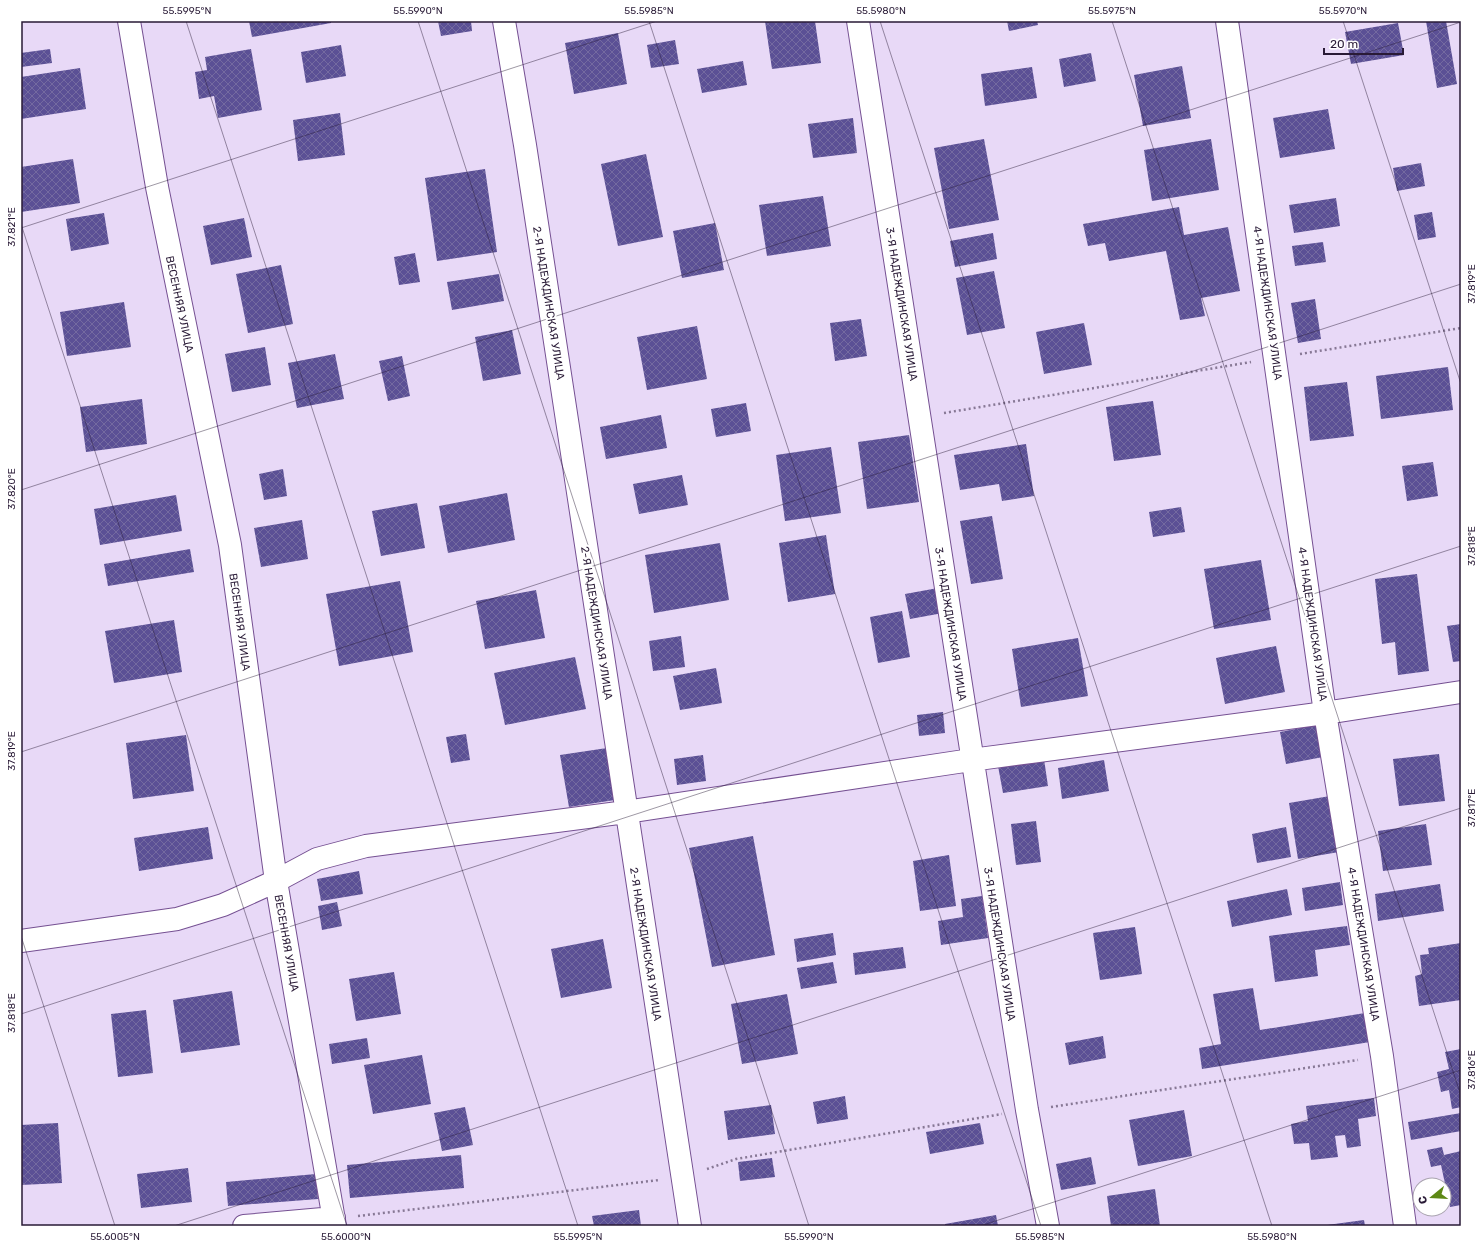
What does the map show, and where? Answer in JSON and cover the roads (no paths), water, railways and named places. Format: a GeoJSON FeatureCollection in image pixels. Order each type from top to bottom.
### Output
{"type":"FeatureCollection","features":[{"type":"Feature","properties":{"kind":"street","name":"ВЕСЕННЯЯ УЛИЦА"},"geometry":{"type":"LineString","coordinates":[[129,21],[157,187],[230,545],[276,881],[334,1222]]}},
{"type":"Feature","properties":{"kind":"street","name":"2-Я НАДЕЖДИНСКАЯ УЛИЦА"},"geometry":{"type":"LineString","coordinates":[[504,21],[690,1226]]}},
{"type":"Feature","properties":{"kind":"street","name":"3-Я НАДЕЖДИНСКАЯ УЛИЦА"},"geometry":{"type":"LineString","coordinates":[[858,21],[1027,1110],[1048,1226]]}},
{"type":"Feature","properties":{"kind":"street","name":"4-Я НАДЕЖДИНСКАЯ УЛИЦА"},"geometry":{"type":"LineString","coordinates":[[1227,21],[1325,713],[1382,1056],[1405,1226]]}},
{"type":"Feature","properties":{"kind":"street"},"geometry":{"type":"LineString","coordinates":[[21,941],[177,919],[223,905],[276,881],[317,859],[366,846],[626,812],[972,760],[1325,713],[1461,692]]}},
{"type":"Feature","properties":{"kind":"street"},"geometry":{"type":"LineString","coordinates":[[244,1226],[334,1222]]}}]}
